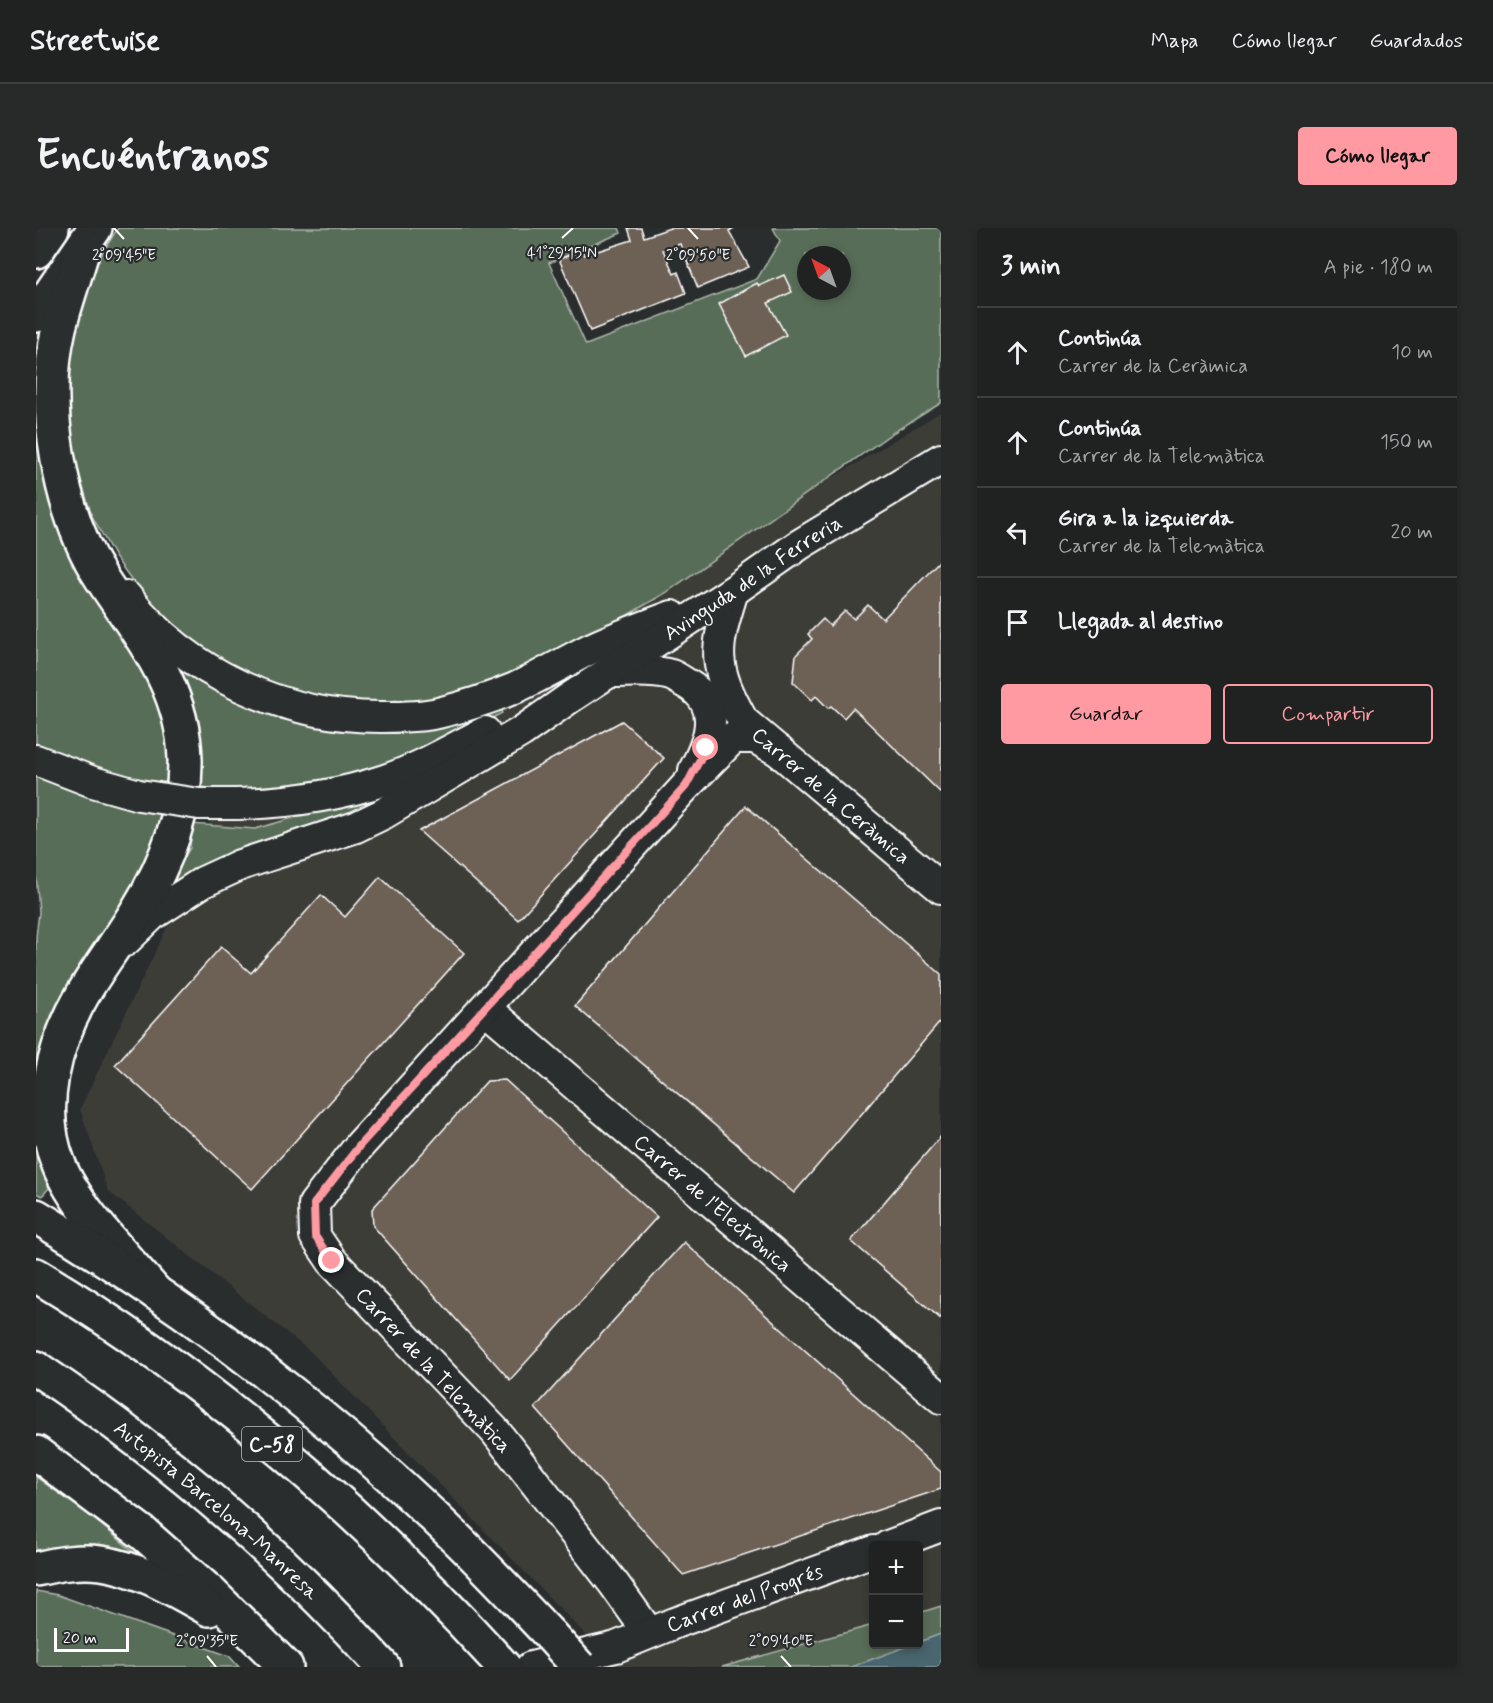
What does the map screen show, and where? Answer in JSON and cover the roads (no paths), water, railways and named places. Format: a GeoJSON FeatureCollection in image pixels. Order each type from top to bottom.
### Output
{"type":"FeatureCollection","features":[{"type":"Feature","properties":{"kind":"main road"},"geometry":{"type":"LineString","coordinates":[[36,251],[52,228]]}},
{"type":"Feature","properties":{"kind":"main road"},"geometry":{"type":"LineString","coordinates":[[36,315],[90,237]]}},
{"type":"Feature","properties":{"kind":"main road"},"geometry":{"type":"LineString","coordinates":[[90,237],[59,329],[54,363],[53,428],[71,509],[84,544],[100,576],[158,662],[170,685],[178,712],[185,758],[184,785],[180,808],[166,853],[138,910],[71,1017],[53,1071],[48,1121],[51,1144],[70,1188],[156,1293]]}},
{"type":"Feature","properties":{"kind":"main road"},"geometry":{"type":"LineString","coordinates":[[36,1216],[85,1245],[156,1293],[274,1380],[386,1473],[453,1535],[579,1667]]}},
{"type":"Feature","properties":{"kind":"main road","name":"C-58"},"geometry":{"type":"LineString","coordinates":[[36,1275],[141,1344],[203,1388],[250,1426],[346,1507],[435,1593],[493,1655]]}},
{"type":"Feature","properties":{"kind":"main road","name":"Autopista Barcelona-Manresa"},"geometry":{"type":"LineString","coordinates":[[36,1368],[136,1438],[184,1478],[286,1568],[379,1663]]}},
{"type":"Feature","properties":{"kind":"main road"},"geometry":{"type":"LineString","coordinates":[[36,1453],[143,1533],[211,1593],[286,1667]]}},
{"type":"Feature","properties":{"kind":"main road"},"geometry":{"type":"LineString","coordinates":[[36,1569],[82,1562],[103,1563],[126,1569],[187,1596],[250,1632]]}},
{"type":"Feature","properties":{"kind":"street","name":"Avinguda de la Ferreria"},"geometry":{"type":"LineString","coordinates":[[568,699],[799,546],[941,459]]}},
{"type":"Feature","properties":{"kind":"street"},"geometry":{"type":"LineString","coordinates":[[71,509],[94,552],[125,594],[153,626],[178,648],[201,665],[251,692],[279,702],[335,714],[366,717],[436,714],[472,703],[515,688],[592,648],[733,591]]}},
{"type":"Feature","properties":{"kind":"street","name":"Carrer de la Ceràmica"},"geometry":{"type":"LineString","coordinates":[[733,591],[720,633],[718,652],[728,694],[744,721],[941,888]]}},
{"type":"Feature","properties":{"kind":"street"},"geometry":{"type":"LineString","coordinates":[[610,672],[671,675],[698,691],[710,711],[710,729],[706,748],[686,786]]}},
{"type":"Feature","properties":{"kind":"street"},"geometry":{"type":"LineString","coordinates":[[102,965],[152,915],[194,887],[240,865],[357,828],[521,732],[568,699]]}},
{"type":"Feature","properties":{"kind":"street"},"geometry":{"type":"LineString","coordinates":[[36,760],[93,782],[139,795],[198,804],[270,804],[350,790],[386,779],[419,766],[512,718],[568,699]]}},
{"type":"Feature","properties":{"kind":"street"},"geometry":{"type":"LineString","coordinates":[[686,786],[733,738],[755,738],[779,751]]}},
{"type":"Feature","properties":{"kind":"street","name":"Carrer de la Telemàtica"},"geometry":{"type":"LineString","coordinates":[[649,1633],[614,1584],[495,1431],[332,1261],[315,1236],[314,1204],[360,1145],[686,786]]}},
{"type":"Feature","properties":{"kind":"street","name":"Carrer de l'Electrònica"},"geometry":{"type":"LineString","coordinates":[[485,1008],[941,1398]]}},
{"type":"Feature","properties":{"kind":"street"},"geometry":{"type":"LineString","coordinates":[[899,1541],[941,1526]]}},
{"type":"Feature","properties":{"kind":"street","name":"Carrer del Progrés"},"geometry":{"type":"LineString","coordinates":[[531,1667],[616,1647],[869,1552]]}},
{"type":"Feature","properties":{"kind":"water"},"geometry":{"type":"Polygon","coordinates":[[[941,1634],[941,1665],[937,1667],[851,1667],[900,1649],[923,1649],[923,1641],[941,1634]]]}}]}
